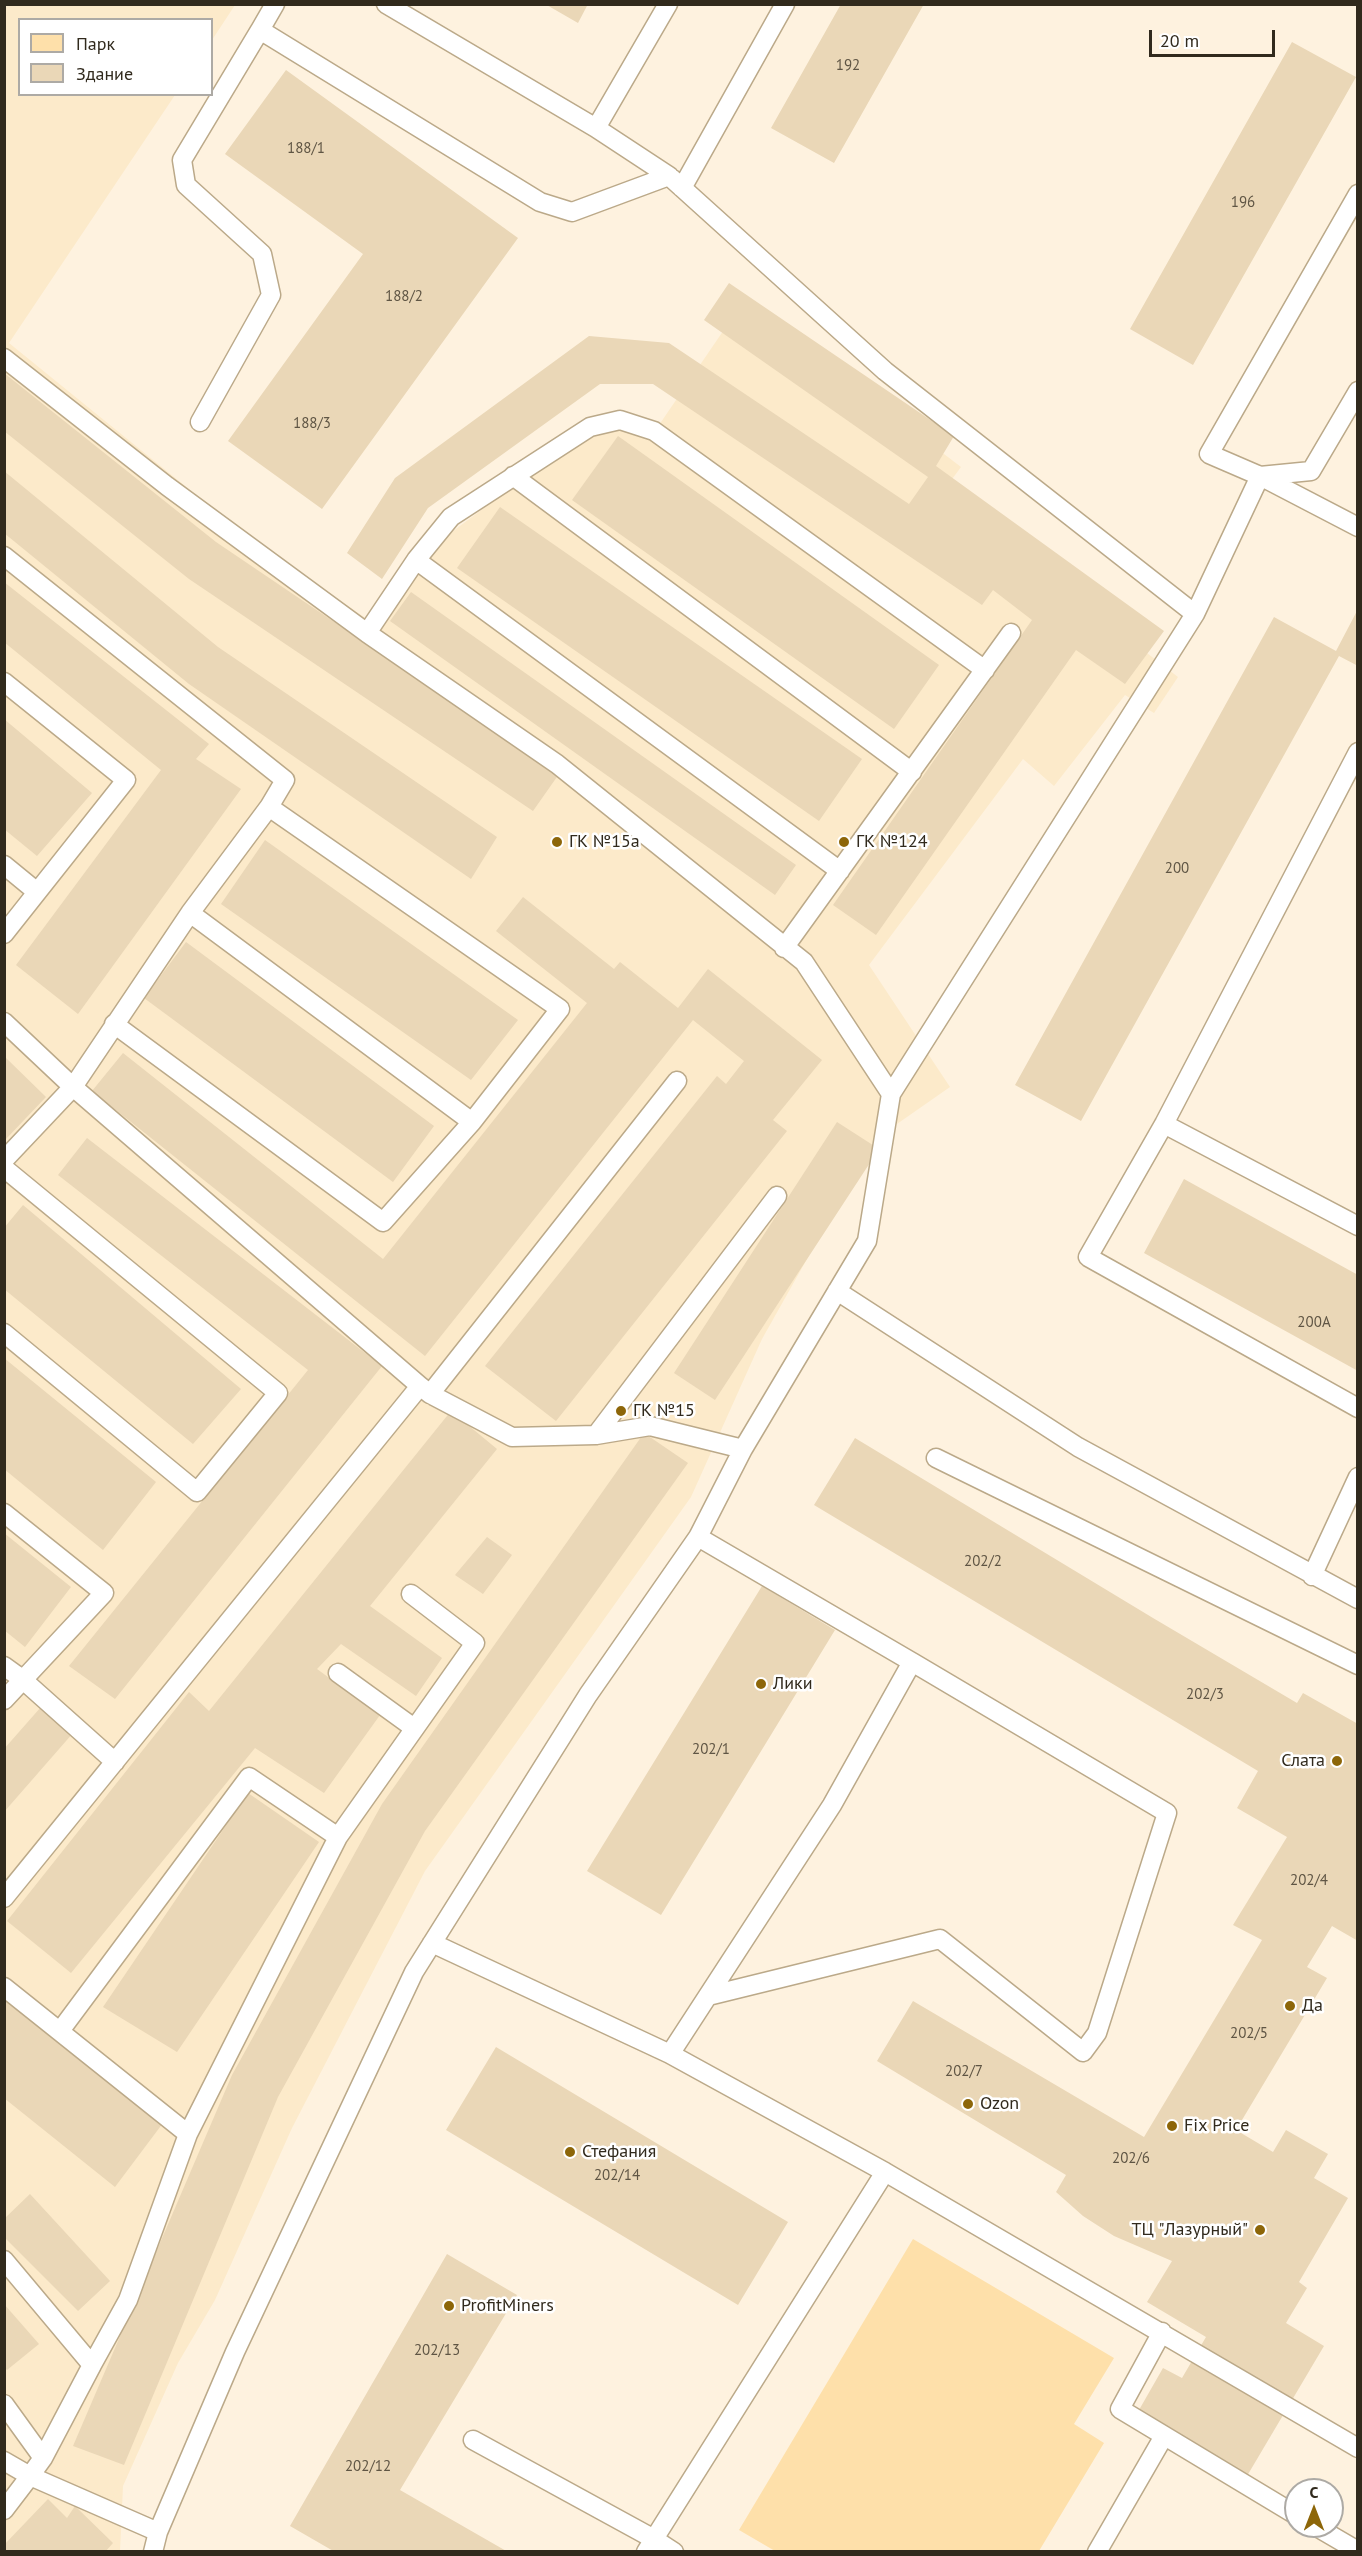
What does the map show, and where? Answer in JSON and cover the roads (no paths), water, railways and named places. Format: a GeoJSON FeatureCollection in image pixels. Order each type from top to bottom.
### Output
{"type":"FeatureCollection","features":[{"type":"Feature","properties":{"kind":"lane"},"geometry":{"type":"LineString","coordinates":[[200,422],[271,295],[262,254],[186,186],[182,160],[275,4]]}},
{"type":"Feature","properties":{"kind":"lane"},"geometry":{"type":"LineString","coordinates":[[386,4],[596,128],[676,182],[885,371],[1195,614]]}},
{"type":"Feature","properties":{"kind":"lane"},"geometry":{"type":"LineString","coordinates":[[596,128],[668,4]]}},
{"type":"Feature","properties":{"kind":"lane"},"geometry":{"type":"LineString","coordinates":[[260,30],[540,202],[572,212],[676,182],[785,4]]}},
{"type":"Feature","properties":{"kind":"lane"},"geometry":{"type":"LineString","coordinates":[[1358,194],[1209,454],[1260,476],[1358,527]]}},
{"type":"Feature","properties":{"kind":"lane"},"geometry":{"type":"LineString","coordinates":[[4,358],[167,486],[367,633],[557,764],[804,962],[891,1094]]}},
{"type":"Feature","properties":{"kind":"lane"},"geometry":{"type":"LineString","coordinates":[[1260,476],[1311,471],[1358,391]]}},
{"type":"Feature","properties":{"kind":"lane"},"geometry":{"type":"LineString","coordinates":[[367,633],[416,560],[451,517],[590,427],[620,420],[654,431],[985,670]]}},
{"type":"Feature","properties":{"kind":"lane"},"geometry":{"type":"LineString","coordinates":[[513,476],[912,772]]}},
{"type":"Feature","properties":{"kind":"lane"},"geometry":{"type":"LineString","coordinates":[[153,2552],[158,2532],[236,2352],[414,1972],[588,1695],[698,1537],[743,1449],[867,1241],[891,1094],[1195,614],[1260,476]]}},
{"type":"Feature","properties":{"kind":"lane"},"geometry":{"type":"LineString","coordinates":[[4,556],[285,780],[269,807],[190,914],[114,1024],[73,1088],[4,1160]]}},
{"type":"Feature","properties":{"kind":"lane"},"geometry":{"type":"LineString","coordinates":[[416,560],[840,871]]}},
{"type":"Feature","properties":{"kind":"lane"},"geometry":{"type":"LineString","coordinates":[[784,948],[1011,633]]}},
{"type":"Feature","properties":{"kind":"lane"},"geometry":{"type":"LineString","coordinates":[[4,682],[126,780],[4,934]]}},
{"type":"Feature","properties":{"kind":"lane"},"geometry":{"type":"LineString","coordinates":[[1358,752],[1164,1125],[1088,1257],[1358,1408]]}},
{"type":"Feature","properties":{"kind":"lane"},"geometry":{"type":"LineString","coordinates":[[114,1024],[383,1222],[472,1122],[560,1008],[269,807]]}},
{"type":"Feature","properties":{"kind":"lane"},"geometry":{"type":"LineString","coordinates":[[4,865],[37,892]]}},
{"type":"Feature","properties":{"kind":"lane"},"geometry":{"type":"LineString","coordinates":[[190,914],[472,1122]]}},
{"type":"Feature","properties":{"kind":"lane"},"geometry":{"type":"LineString","coordinates":[[4,1022],[73,1088],[425,1390],[512,1437],[596,1435],[650,1426],[743,1449]]}},
{"type":"Feature","properties":{"kind":"lane"},"geometry":{"type":"LineString","coordinates":[[4,1898],[425,1390],[677,1081]]}},
{"type":"Feature","properties":{"kind":"lane"},"geometry":{"type":"LineString","coordinates":[[1164,1125],[1358,1226]]}},
{"type":"Feature","properties":{"kind":"lane"},"geometry":{"type":"LineString","coordinates":[[4,1168],[278,1394],[197,1492],[4,1334]]}},
{"type":"Feature","properties":{"kind":"lane"},"geometry":{"type":"LineString","coordinates":[[596,1435],[777,1196]]}},
{"type":"Feature","properties":{"kind":"lane"},"geometry":{"type":"LineString","coordinates":[[837,1291],[1078,1447],[1358,1599]]}},
{"type":"Feature","properties":{"kind":"lane"},"geometry":{"type":"LineString","coordinates":[[936,1458],[1358,1665]]}},
{"type":"Feature","properties":{"kind":"lane"},"geometry":{"type":"LineString","coordinates":[[1312,1576],[1358,1477]]}},
{"type":"Feature","properties":{"kind":"lane"},"geometry":{"type":"LineString","coordinates":[[4,1514],[104,1593],[22,1678],[4,1700]]}},
{"type":"Feature","properties":{"kind":"lane"},"geometry":{"type":"LineString","coordinates":[[698,1537],[1167,1813],[1097,2033],[1083,2052],[940,1939],[708,1996]]}},
{"type":"Feature","properties":{"kind":"lane"},"geometry":{"type":"LineString","coordinates":[[4,2510],[43,2458],[128,2300],[188,2134],[338,1837],[475,1643],[411,1594]]}},
{"type":"Feature","properties":{"kind":"lane"},"geometry":{"type":"LineString","coordinates":[[670,2054],[832,1805],[912,1662]]}},
{"type":"Feature","properties":{"kind":"lane"},"geometry":{"type":"LineString","coordinates":[[4,1666],[22,1678],[115,1762]]}},
{"type":"Feature","properties":{"kind":"lane"},"geometry":{"type":"LineString","coordinates":[[338,1673],[414,1728]]}},
{"type":"Feature","properties":{"kind":"lane"},"geometry":{"type":"LineString","coordinates":[[60,2031],[249,1777],[338,1837]]}},
{"type":"Feature","properties":{"kind":"lane"},"geometry":{"type":"LineString","coordinates":[[432,1943],[670,2054],[885,2172],[1358,2448]]}},
{"type":"Feature","properties":{"kind":"lane"},"geometry":{"type":"LineString","coordinates":[[4,1987],[188,2134]]}},
{"type":"Feature","properties":{"kind":"lane"},"geometry":{"type":"LineString","coordinates":[[650,2545],[885,2172]]}},
{"type":"Feature","properties":{"kind":"lane"},"geometry":{"type":"LineString","coordinates":[[4,2260],[92,2365]]}},
{"type":"Feature","properties":{"kind":"lane"},"geometry":{"type":"LineString","coordinates":[[1162,2332],[1120,2409],[1284,2508]]}},
{"type":"Feature","properties":{"kind":"lane"},"geometry":{"type":"LineString","coordinates":[[4,2404],[43,2458]]}},
{"type":"Feature","properties":{"kind":"lane"},"geometry":{"type":"LineString","coordinates":[[1097,2552],[1164,2436]]}},
{"type":"Feature","properties":{"kind":"lane"},"geometry":{"type":"LineString","coordinates":[[473,2440],[650,2545],[674,2552]]}},
{"type":"Feature","properties":{"kind":"lane"},"geometry":{"type":"LineString","coordinates":[[4,2461],[30,2476],[158,2532]]}},
{"type":"Feature","properties":{"kind":"lane"},"geometry":{"type":"LineString","coordinates":[[1336,2538],[1358,2551]]}},
{"type":"Feature","properties":{"kind":"place","name":"ГК №15а"},"geometry":{"type":"Point","coordinates":[557,842]}},
{"type":"Feature","properties":{"kind":"place","name":"ГК №124"},"geometry":{"type":"Point","coordinates":[844,842]}},
{"type":"Feature","properties":{"kind":"place","name":"ГК №15"},"geometry":{"type":"Point","coordinates":[621,1411]}},
{"type":"Feature","properties":{"kind":"place","name":"Лики"},"geometry":{"type":"Point","coordinates":[761,1684]}},
{"type":"Feature","properties":{"kind":"place","name":"Слата"},"geometry":{"type":"Point","coordinates":[1337,1761]}},
{"type":"Feature","properties":{"kind":"place","name":"Да"},"geometry":{"type":"Point","coordinates":[1290,2006]}},
{"type":"Feature","properties":{"kind":"place","name":"Ozon"},"geometry":{"type":"Point","coordinates":[968,2104]}},
{"type":"Feature","properties":{"kind":"place","name":"Fix Price"},"geometry":{"type":"Point","coordinates":[1172,2126]}},
{"type":"Feature","properties":{"kind":"place","name":"Стефания"},"geometry":{"type":"Point","coordinates":[570,2152]}},
{"type":"Feature","properties":{"kind":"place","name":"ТЦ \"Лазурный\""},"geometry":{"type":"Point","coordinates":[1260,2230]}},
{"type":"Feature","properties":{"kind":"place","name":"ProfitMiners"},"geometry":{"type":"Point","coordinates":[449,2306]}}]}
